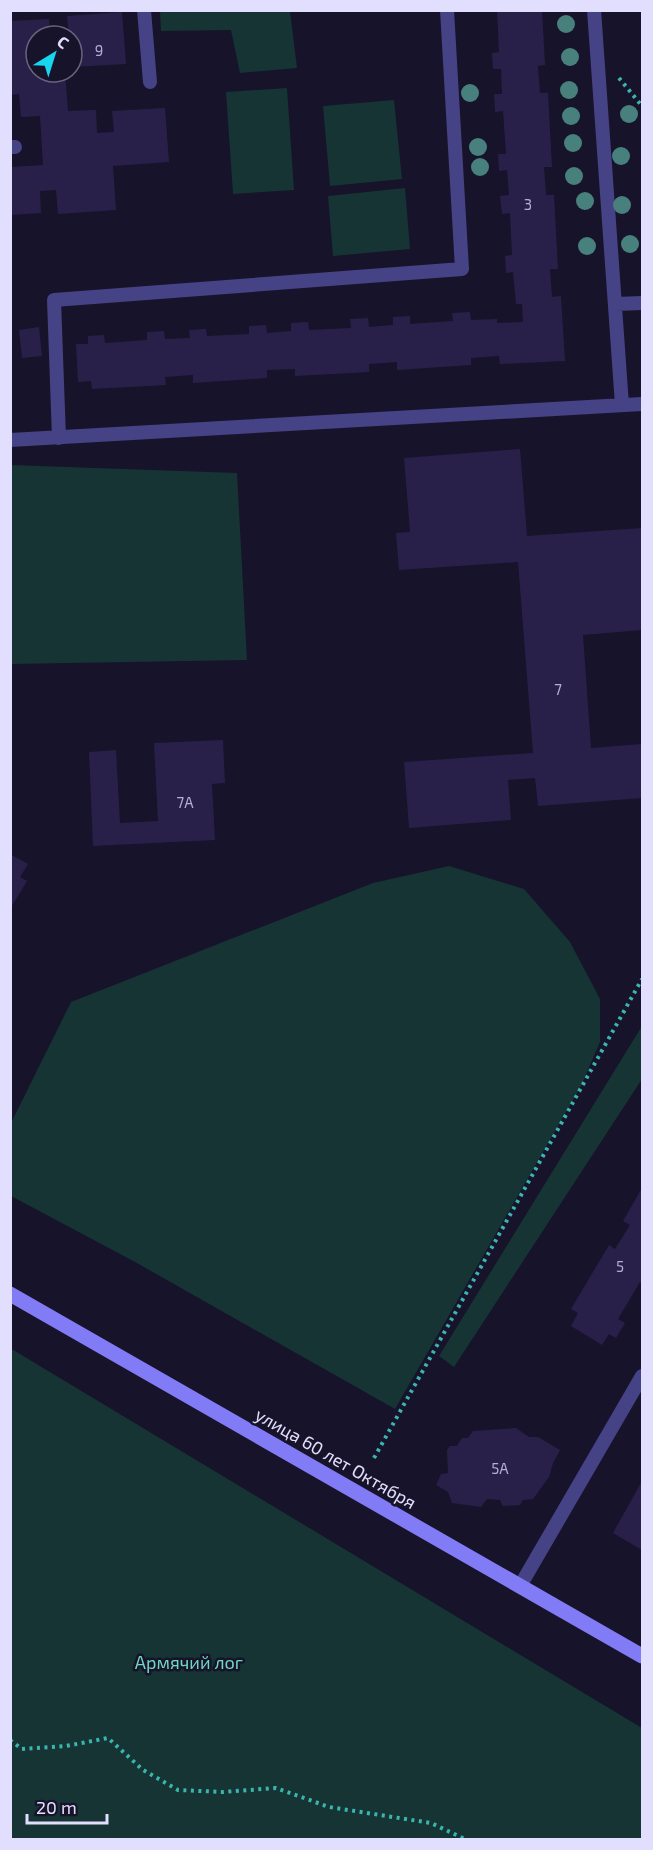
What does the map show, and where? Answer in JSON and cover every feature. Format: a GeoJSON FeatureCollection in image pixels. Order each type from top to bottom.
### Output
{"type":"FeatureCollection","features":[{"type":"Feature","properties":{"kind":"street","name":"улица 60 лет Октября"},"geometry":{"type":"LineString","coordinates":[[10,1294],[642,1656]]}},
{"type":"Feature","properties":{"kind":"lane"},"geometry":{"type":"LineString","coordinates":[[144,10],[150,82]]}},
{"type":"Feature","properties":{"kind":"lane"},"geometry":{"type":"LineString","coordinates":[[58,438],[54,300],[462,269],[447,10]]}},
{"type":"Feature","properties":{"kind":"lane"},"geometry":{"type":"LineString","coordinates":[[594,10],[622,405]]}},
{"type":"Feature","properties":{"kind":"lane"},"geometry":{"type":"LineString","coordinates":[[616,304],[642,303]]}},
{"type":"Feature","properties":{"kind":"lane"},"geometry":{"type":"LineString","coordinates":[[10,440],[642,404]]}},
{"type":"Feature","properties":{"kind":"lane"},"geometry":{"type":"LineString","coordinates":[[520,1586],[642,1376]]}},
{"type":"Feature","properties":{"kind":"path"},"geometry":{"type":"LineString","coordinates":[[374,1458],[642,979]]}},
{"type":"Feature","properties":{"kind":"path"},"geometry":{"type":"LineString","coordinates":[[10,1740],[22,1749],[66,1746],[108,1738],[143,1770],[178,1790],[222,1792],[276,1788],[329,1807],[431,1823],[467,1839]]}},
{"type":"Feature","properties":{"kind":"green space"},"geometry":{"type":"Polygon","coordinates":[[[160,11],[290,11],[297,68],[240,73],[231,30],[161,31],[160,11]]]}},
{"type":"Feature","properties":{"kind":"green space"},"geometry":{"type":"Polygon","coordinates":[[[287,88],[294,190],[233,194],[226,92],[287,88]]]}},
{"type":"Feature","properties":{"kind":"green space"},"geometry":{"type":"Polygon","coordinates":[[[394,100],[402,179],[330,186],[323,106],[394,100]]]}},
{"type":"Feature","properties":{"kind":"green space"},"geometry":{"type":"Polygon","coordinates":[[[405,188],[410,249],[333,256],[328,196],[405,188]]]}},
{"type":"Feature","properties":{"kind":"green space"},"geometry":{"type":"Polygon","coordinates":[[[11,465],[237,473],[247,660],[11,664],[11,465]]]}},
{"type":"Feature","properties":{"kind":"green space"},"geometry":{"type":"Polygon","coordinates":[[[449,866],[524,889],[570,942],[600,999],[600,1042],[581,1086],[395,1409],[135,1262],[11,1196],[11,1123],[71,1002],[373,883],[449,866]]]}},
{"type":"Feature","properties":{"kind":"green space"},"geometry":{"type":"Polygon","coordinates":[[[642,1026],[642,1079],[454,1367],[439,1356],[642,1026]]]}},
{"type":"Feature","properties":{"kind":"green space","name":"Армячий лог"},"geometry":{"type":"Polygon","coordinates":[[[10,1348],[642,1728],[642,1839],[11,1839],[10,1348]]]}},
{"type":"Feature","properties":{"kind":"building"},"geometry":{"type":"Polygon","coordinates":[[[497,10],[542,10],[545,65],[538,66],[540,93],[548,93],[552,167],[544,167],[546,195],[554,195],[558,269],[550,269],[552,297],[561,296],[565,361],[500,364],[499,356],[471,358],[471,365],[397,370],[397,362],[369,364],[369,372],[295,376],[295,369],[267,370],[267,378],[193,383],[193,375],[165,377],[166,385],[92,389],[91,381],[78,382],[76,344],[88,344],[88,336],[104,335],[105,343],[147,340],[147,332],[164,331],[165,339],[190,338],[189,330],[206,329],[207,336],[249,334],[249,326],[266,325],[267,333],[291,331],[291,323],[308,322],[309,330],[351,328],[350,319],[368,318],[369,327],[393,325],[393,317],[410,316],[410,324],[453,321],[452,313],[470,312],[471,320],[497,319],[497,323],[523,322],[522,304],[516,304],[513,272],[506,273],[505,256],[512,255],[510,213],[502,214],[500,196],[509,195],[507,170],[499,171],[498,154],[506,154],[503,111],[495,112],[494,94],[502,94],[501,69],[493,69],[492,53],[499,52],[497,10]]]}},
{"type":"Feature","properties":{"kind":"building"},"geometry":{"type":"Polygon","coordinates":[[[122,12],[126,64],[84,66],[84,24],[68,24],[67,16],[122,12]]]}},
{"type":"Feature","properties":{"kind":"building"},"geometry":{"type":"Polygon","coordinates":[[[49,19],[49,24],[24,24],[24,84],[66,84],[68,111],[96,110],[97,133],[114,132],[112,111],[165,108],[169,162],[113,166],[116,210],[58,214],[56,190],[40,191],[41,213],[10,215],[10,167],[43,165],[40,116],[21,117],[19,94],[10,95],[10,21],[49,19]]]}},
{"type":"Feature","properties":{"kind":"building"},"geometry":{"type":"Polygon","coordinates":[[[39,327],[42,356],[22,358],[19,330],[39,327]]]}},
{"type":"Feature","properties":{"kind":"building"},"geometry":{"type":"Polygon","coordinates":[[[520,449],[527,536],[642,528],[642,630],[583,635],[591,748],[642,744],[642,798],[538,806],[535,778],[508,780],[511,820],[409,828],[404,762],[533,753],[518,562],[399,570],[396,533],[410,532],[404,458],[520,449]]]}},
{"type":"Feature","properties":{"kind":"building"},"geometry":{"type":"Polygon","coordinates":[[[223,740],[225,783],[212,784],[215,840],[93,846],[89,752],[116,750],[120,823],[158,821],[154,743],[223,740]]]}},
{"type":"Feature","properties":{"kind":"building"},"geometry":{"type":"Polygon","coordinates":[[[10,854],[28,864],[20,877],[27,881],[10,909],[10,854]]]}},
{"type":"Feature","properties":{"kind":"building"},"geometry":{"type":"Polygon","coordinates":[[[642,1188],[642,1284],[640,1282],[618,1319],[625,1323],[616,1338],[609,1334],[602,1345],[571,1326],[578,1313],[571,1309],[609,1245],[615,1249],[630,1225],[623,1221],[642,1188]]]}},
{"type":"Feature","properties":{"kind":"building"},"geometry":{"type":"Polygon","coordinates":[[[516,1428],[529,1437],[538,1437],[560,1450],[549,1477],[533,1499],[523,1500],[520,1505],[503,1506],[500,1500],[487,1499],[481,1507],[452,1503],[448,1492],[436,1485],[441,1474],[448,1473],[447,1450],[450,1446],[457,1446],[462,1438],[468,1438],[473,1431],[516,1428]]]}},
{"type":"Feature","properties":{"kind":"building"},"geometry":{"type":"Polygon","coordinates":[[[642,1481],[642,1550],[613,1533],[642,1481]]]}}]}
